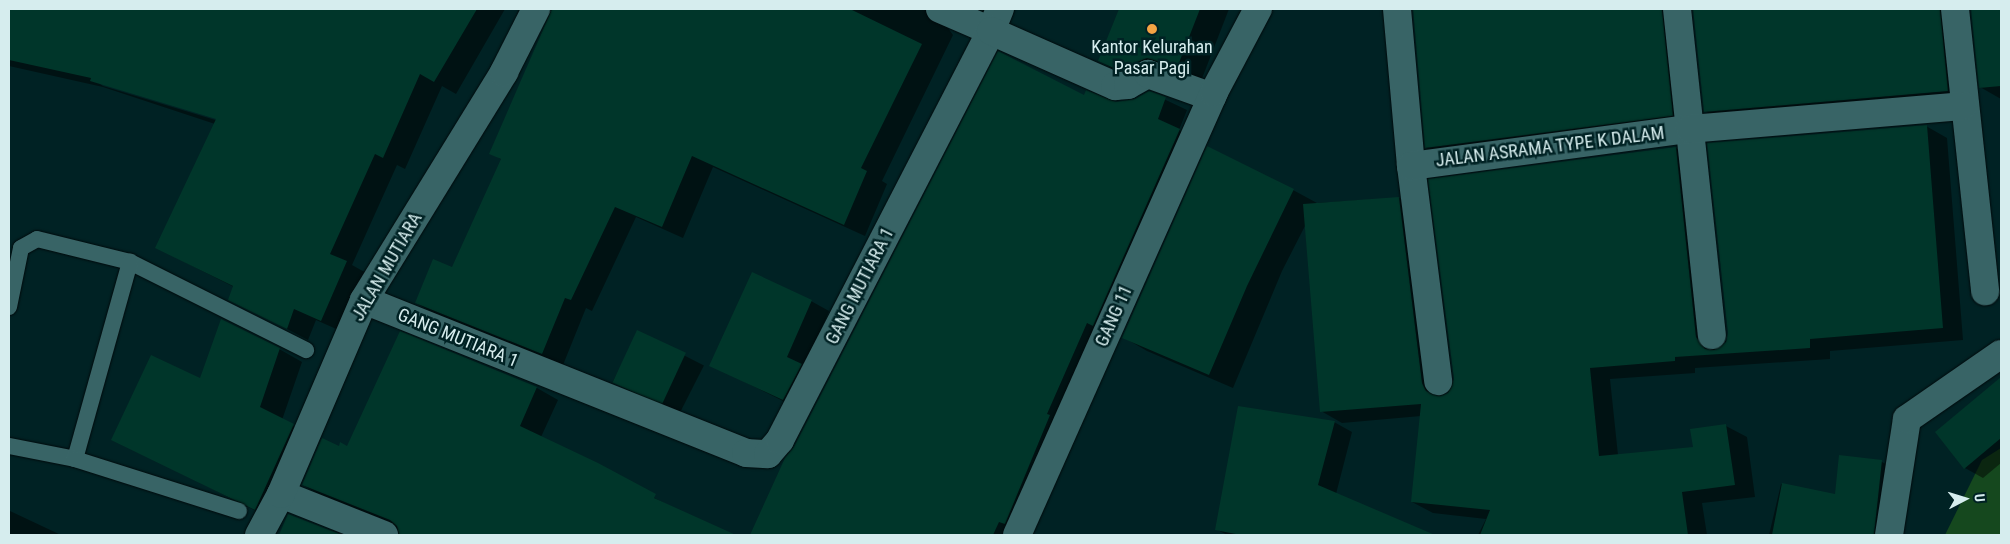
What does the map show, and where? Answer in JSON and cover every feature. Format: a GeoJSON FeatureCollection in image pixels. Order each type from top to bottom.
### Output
{"type":"FeatureCollection","features":[{"type":"Feature","properties":{"kind":"street","name":"JALAN MUTIARA"},"geometry":{"type":"LineString","coordinates":[[259,535],[281,494],[364,300],[504,72],[536,9]]}},
{"type":"Feature","properties":{"kind":"street"},"geometry":{"type":"LineString","coordinates":[[940,9],[996,20],[1115,86],[1128,85],[1148,74],[1212,96],[1258,9]]}},
{"type":"Feature","properties":{"kind":"street","name":"JALAN ASRAMA TYPE K DALAM"},"geometry":{"type":"LineString","coordinates":[[1398,9],[1411,166],[1438,381]]}},
{"type":"Feature","properties":{"kind":"street","name":"JALAN ASRAMA TYPE K DALAM"},"geometry":{"type":"LineString","coordinates":[[1677,9],[1712,335]]}},
{"type":"Feature","properties":{"kind":"street"},"geometry":{"type":"LineString","coordinates":[[1955,9],[1963,106],[1985,291]]}},
{"type":"Feature","properties":{"kind":"street","name":"GANG MUTIARA 1"},"geometry":{"type":"LineString","coordinates":[[364,300],[746,453],[768,454],[780,440],[996,20]]}},
{"type":"Feature","properties":{"kind":"street","name":"GANG 11"},"geometry":{"type":"LineString","coordinates":[[1017,535],[1212,96]]}},
{"type":"Feature","properties":{"kind":"street","name":"JALAN ASRAMA TYPE K DALAM"},"geometry":{"type":"LineString","coordinates":[[1411,166],[1690,129],[1963,106]]}},
{"type":"Feature","properties":{"kind":"street"},"geometry":{"type":"LineString","coordinates":[[1889,535],[1907,419],[2001,354]]}},
{"type":"Feature","properties":{"kind":"street"},"geometry":{"type":"LineString","coordinates":[[281,494],[384,535]]}},
{"type":"Feature","properties":{"kind":"lane"},"geometry":{"type":"LineString","coordinates":[[9,307],[21,248],[27,242],[36,239],[130,262],[306,350]]}},
{"type":"Feature","properties":{"kind":"lane"},"geometry":{"type":"LineString","coordinates":[[75,459],[130,262]]}},
{"type":"Feature","properties":{"kind":"lane"},"geometry":{"type":"LineString","coordinates":[[9,446],[75,459],[239,511]]}},
{"type":"Feature","properties":{"kind":"green space"},"geometry":{"type":"Polygon","coordinates":[[[2001,448],[2001,535],[1945,535],[1982,460],[2001,448]]]}},
{"type":"Feature","properties":{"kind":"building"},"geometry":{"type":"Polygon","coordinates":[[[9,9],[477,9],[434,82],[420,74],[383,158],[375,154],[330,254],[347,261],[321,321],[294,309],[287,329],[228,300],[233,286],[155,248],[216,119],[90,81],[91,78],[9,60],[9,9]]]}},
{"type":"Feature","properties":{"kind":"building"},"geometry":{"type":"Polygon","coordinates":[[[552,9],[850,9],[922,44],[861,168],[867,171],[844,225],[692,156],[662,227],[615,207],[571,300],[565,298],[542,354],[415,303],[433,259],[452,267],[501,159],[489,154],[552,9]]]}},
{"type":"Feature","properties":{"kind":"building","name":"Kantor Kelurahan Pasar Pagi"},"geometry":{"type":"Polygon","coordinates":[[[1119,9],[1200,9],[1177,68],[1147,58],[1118,70],[1098,61],[1119,9]]]}},
{"type":"Feature","properties":{"kind":"building"},"geometry":{"type":"Polygon","coordinates":[[[1413,9],[1662,9],[1673,116],[1425,148],[1413,9]]]}},
{"type":"Feature","properties":{"kind":"building"},"geometry":{"type":"Polygon","coordinates":[[[1693,9],[1940,9],[1948,91],[1704,112],[1693,9]]]}},
{"type":"Feature","properties":{"kind":"building"},"geometry":{"type":"Polygon","coordinates":[[[1971,9],[2001,9],[2001,86],[1979,88],[1971,9]]]}},
{"type":"Feature","properties":{"kind":"building"},"geometry":{"type":"Polygon","coordinates":[[[998,51],[1084,95],[1086,90],[1116,102],[1135,99],[1149,91],[1166,97],[1158,119],[1180,129],[1093,326],[1087,323],[1047,414],[1050,415],[1005,524],[999,522],[993,535],[750,535],[785,458],[794,447],[998,51]]]}},
{"type":"Feature","properties":{"kind":"building"},"geometry":{"type":"Polygon","coordinates":[[[1927,125],[1943,328],[1810,339],[1810,348],[1675,357],[1675,361],[1590,368],[1599,456],[1693,447],[1690,429],[1726,424],[1735,485],[1682,492],[1688,535],[1480,535],[1490,510],[1411,502],[1421,404],[1320,412],[1303,204],[1399,197],[1422,383],[1426,391],[1439,396],[1448,393],[1454,379],[1428,179],[1676,147],[1696,337],[1705,349],[1714,350],[1726,342],[1728,333],[1707,143],[1927,125]]]}},
{"type":"Feature","properties":{"kind":"building"},"geometry":{"type":"Polygon","coordinates":[[[1207,146],[1294,189],[1247,286],[1209,375],[1122,338],[1207,146]]]}},
{"type":"Feature","properties":{"kind":"building"},"geometry":{"type":"Polygon","coordinates":[[[752,272],[812,300],[787,357],[802,364],[783,400],[709,366],[752,272]]]}},
{"type":"Feature","properties":{"kind":"building"},"geometry":{"type":"Polygon","coordinates":[[[221,319],[280,348],[260,407],[294,424],[255,510],[111,440],[151,355],[200,378],[221,319]]]}},
{"type":"Feature","properties":{"kind":"building"},"geometry":{"type":"Polygon","coordinates":[[[637,330],[686,353],[661,405],[612,383],[637,330]]]}},
{"type":"Feature","properties":{"kind":"building"},"geometry":{"type":"Polygon","coordinates":[[[400,331],[537,387],[520,426],[598,463],[656,494],[654,498],[736,535],[399,535],[397,526],[390,520],[302,485],[322,438],[339,446],[340,442],[347,446],[400,331]]]}},
{"type":"Feature","properties":{"kind":"building"},"geometry":{"type":"Polygon","coordinates":[[[2001,377],[2001,438],[1964,469],[1935,432],[2001,377]]]}},
{"type":"Feature","properties":{"kind":"building"},"geometry":{"type":"Polygon","coordinates":[[[1238,406],[1335,421],[1318,485],[1435,535],[1241,535],[1215,530],[1238,406]]]}},
{"type":"Feature","properties":{"kind":"building"},"geometry":{"type":"Polygon","coordinates":[[[1839,455],[1882,460],[1874,535],[1772,535],[1782,483],[1835,494],[1839,455]]]}},
{"type":"Feature","properties":{"kind":"building"},"geometry":{"type":"Polygon","coordinates":[[[288,514],[342,535],[279,535],[288,514]]]}},
{"type":"Feature","properties":{"kind":"place","name":"Kantor Kelurahan Pasar Pagi"},"geometry":{"type":"Point","coordinates":[1152,29]}}]}
